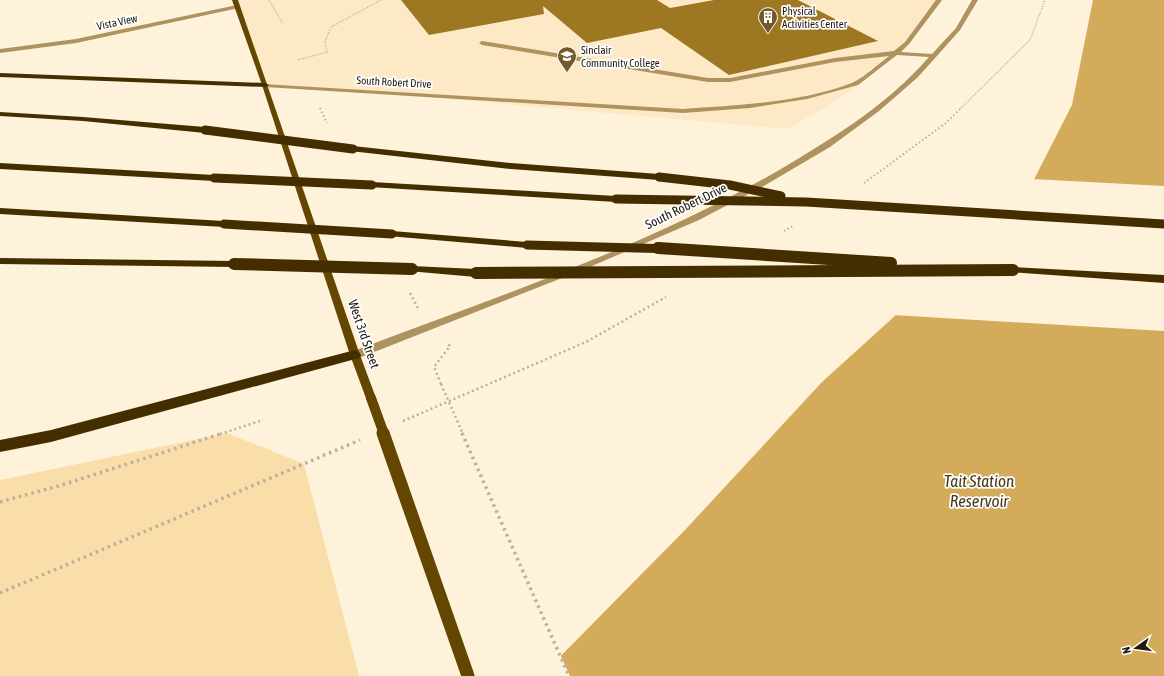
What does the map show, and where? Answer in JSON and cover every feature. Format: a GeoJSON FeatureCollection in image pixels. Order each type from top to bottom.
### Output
{"type":"FeatureCollection","features":[{"type":"Feature","properties":{"kind":"highway"},"geometry":{"type":"LineString","coordinates":[[0,75],[265,85]]}},
{"type":"Feature","properties":{"kind":"highway"},"geometry":{"type":"LineString","coordinates":[[0,114],[83,119],[205,130],[353,149],[511,166],[658,177],[730,185],[806,202]]}},
{"type":"Feature","properties":{"kind":"highway"},"geometry":{"type":"LineString","coordinates":[[0,166],[616,199],[806,202],[1164,224]]}},
{"type":"Feature","properties":{"kind":"highway"},"geometry":{"type":"LineString","coordinates":[[0,211],[392,234],[527,245],[657,248],[1164,279]]}},
{"type":"Feature","properties":{"kind":"highway"},"geometry":{"type":"LineString","coordinates":[[0,261],[234,264],[412,269],[476,273],[1013,270]]}},
{"type":"Feature","properties":{"kind":"highway"},"geometry":{"type":"LineString","coordinates":[[0,446],[51,436],[355,355]]}},
{"type":"Feature","properties":{"kind":"main road","name":"West 3rd Street"},"geometry":{"type":"LineString","coordinates":[[236,3],[265,85],[355,355],[468,676]]}},
{"type":"Feature","properties":{"kind":"street","name":"South Robert Drive"},"geometry":{"type":"LineString","coordinates":[[265,85],[683,111],[750,106],[805,98],[856,84],[907,43],[939,0]]}},
{"type":"Feature","properties":{"kind":"street","name":"South Robert Drive"},"geometry":{"type":"LineString","coordinates":[[355,355],[582,267],[696,218],[759,185],[827,145],[877,110],[915,77],[934,56],[958,29],[975,0]]}},
{"type":"Feature","properties":{"kind":"street","name":"Vista View"},"geometry":{"type":"LineString","coordinates":[[0,51],[76,41],[236,3]]}},
{"type":"Feature","properties":{"kind":"street"},"geometry":{"type":"LineString","coordinates":[[482,43],[708,80],[730,80],[835,60],[896,53],[934,56]]}},
{"type":"Feature","properties":{"kind":"path"},"geometry":{"type":"LineString","coordinates":[[269,0],[283,24]]}},
{"type":"Feature","properties":{"kind":"path"},"geometry":{"type":"LineString","coordinates":[[298,60],[327,52],[325,42],[331,27],[381,0]]}},
{"type":"Feature","properties":{"kind":"path"},"geometry":{"type":"LineString","coordinates":[[861,185],[946,123],[1030,40],[1045,0]]}},
{"type":"Feature","properties":{"kind":"path"},"geometry":{"type":"LineString","coordinates":[[780,233],[794,225]]}},
{"type":"Feature","properties":{"kind":"path"},"geometry":{"type":"LineString","coordinates":[[398,423],[586,342],[669,296]]}},
{"type":"Feature","properties":{"kind":"path"},"geometry":{"type":"LineString","coordinates":[[441,384],[569,676]]}},
{"type":"Feature","properties":{"kind":"path"},"geometry":{"type":"LineString","coordinates":[[0,502],[62,484],[263,420]]}},
{"type":"Feature","properties":{"kind":"path"},"geometry":{"type":"LineString","coordinates":[[0,594],[362,439]]}},
{"type":"Feature","properties":{"kind":"shaded area","name":"Sinclair Community College"},"geometry":{"type":"Polygon","coordinates":[[[235,0],[939,0],[896,53],[862,83],[826,107],[787,129],[323,88],[265,85],[235,0]]]}},
{"type":"Feature","properties":{"kind":"shaded area"},"geometry":{"type":"Polygon","coordinates":[[[227,433],[304,464],[359,676],[0,676],[0,480],[227,433]]]}},
{"type":"Feature","properties":{"kind":"water","name":"Tait Station Reservoir"},"geometry":{"type":"Polygon","coordinates":[[[1093,0],[1164,0],[1164,676],[541,676],[685,530],[822,382],[1024,199],[1072,105],[1093,0]]]}},
{"type":"Feature","properties":{"kind":"pier"},"geometry":{"type":"Polygon","coordinates":[[[1032,179],[1164,186],[1164,331],[893,315],[1022,198],[1032,179]]]}},
{"type":"Feature","properties":{"kind":"pier"},"geometry":{"type":"Polygon","coordinates":[[[560,654],[570,676],[539,676],[540,675],[560,654]]]}},
{"type":"Feature","properties":{"kind":"building","name":"Physical Activities Center"},"geometry":{"type":"Polygon","coordinates":[[[401,0],[657,0],[670,8],[714,0],[798,0],[878,41],[729,75],[661,28],[587,43],[543,6],[544,14],[429,35],[401,0]]]}},
{"type":"Feature","properties":{"kind":"place","name":"Physical Activities Center"},"geometry":{"type":"Point","coordinates":[768,34]}},
{"type":"Feature","properties":{"kind":"place","name":"Sinclair Community College"},"geometry":{"type":"Point","coordinates":[567,73]}}]}
